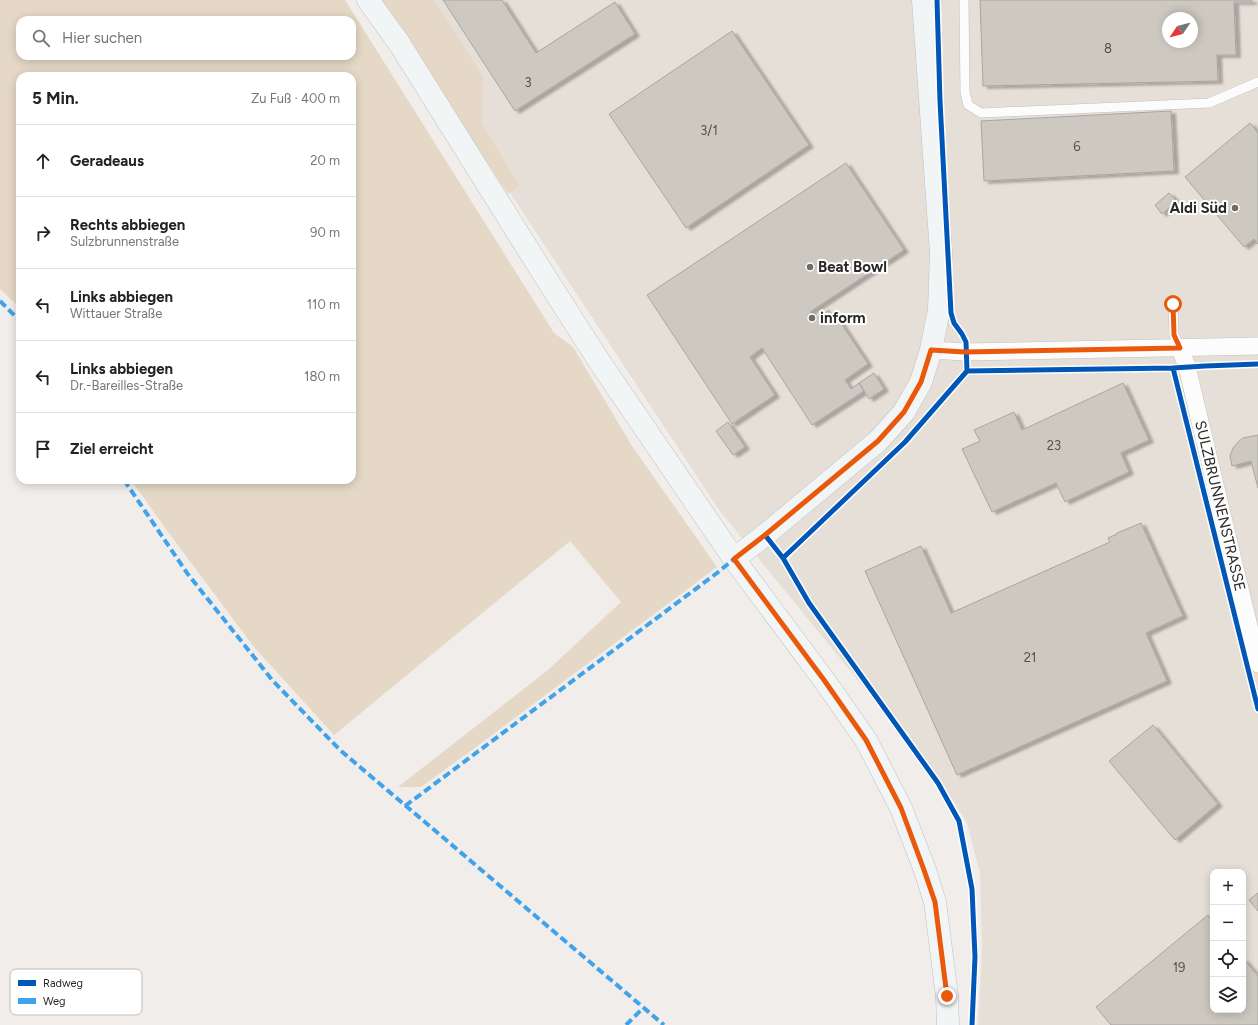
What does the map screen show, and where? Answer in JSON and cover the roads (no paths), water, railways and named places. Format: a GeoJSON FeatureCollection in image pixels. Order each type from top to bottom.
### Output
{"type":"FeatureCollection","features":[{"type":"Feature","properties":{"kind":"main road"},"geometry":{"type":"LineString","coordinates":[[368,0],[399,43],[599,361],[734,559],[824,680],[866,740],[901,808],[935,902],[947,996],[948,1025]]}},
{"type":"Feature","properties":{"kind":"main road"},"geometry":{"type":"LineString","coordinates":[[734,559],[878,441],[904,412],[921,382],[931,350],[939,310],[941,253],[923,0]]}},
{"type":"Feature","properties":{"kind":"street"},"geometry":{"type":"LineString","coordinates":[[931,350],[965,352],[1258,346]]}},
{"type":"Feature","properties":{"kind":"street","name":"SULZBRUNNENSTRASSE"},"geometry":{"type":"LineString","coordinates":[[1180,348],[1189,375],[1258,664]]}},
{"type":"Feature","properties":{"kind":"lane"},"geometry":{"type":"LineString","coordinates":[[964,0],[965,92],[968,105],[982,113],[1209,103],[1258,82]]}},
{"type":"Feature","properties":{"kind":"lane"},"geometry":{"type":"LineString","coordinates":[[1173,304],[1174,335],[1180,348]]}},
{"type":"Feature","properties":{"kind":"place","name":"Aldi Süd"},"geometry":{"type":"Point","coordinates":[1235,208]}},
{"type":"Feature","properties":{"kind":"place","name":"Beat Bowl"},"geometry":{"type":"Point","coordinates":[810,267]}},
{"type":"Feature","properties":{"kind":"place","name":"inform"},"geometry":{"type":"Point","coordinates":[812,318]}}]}
